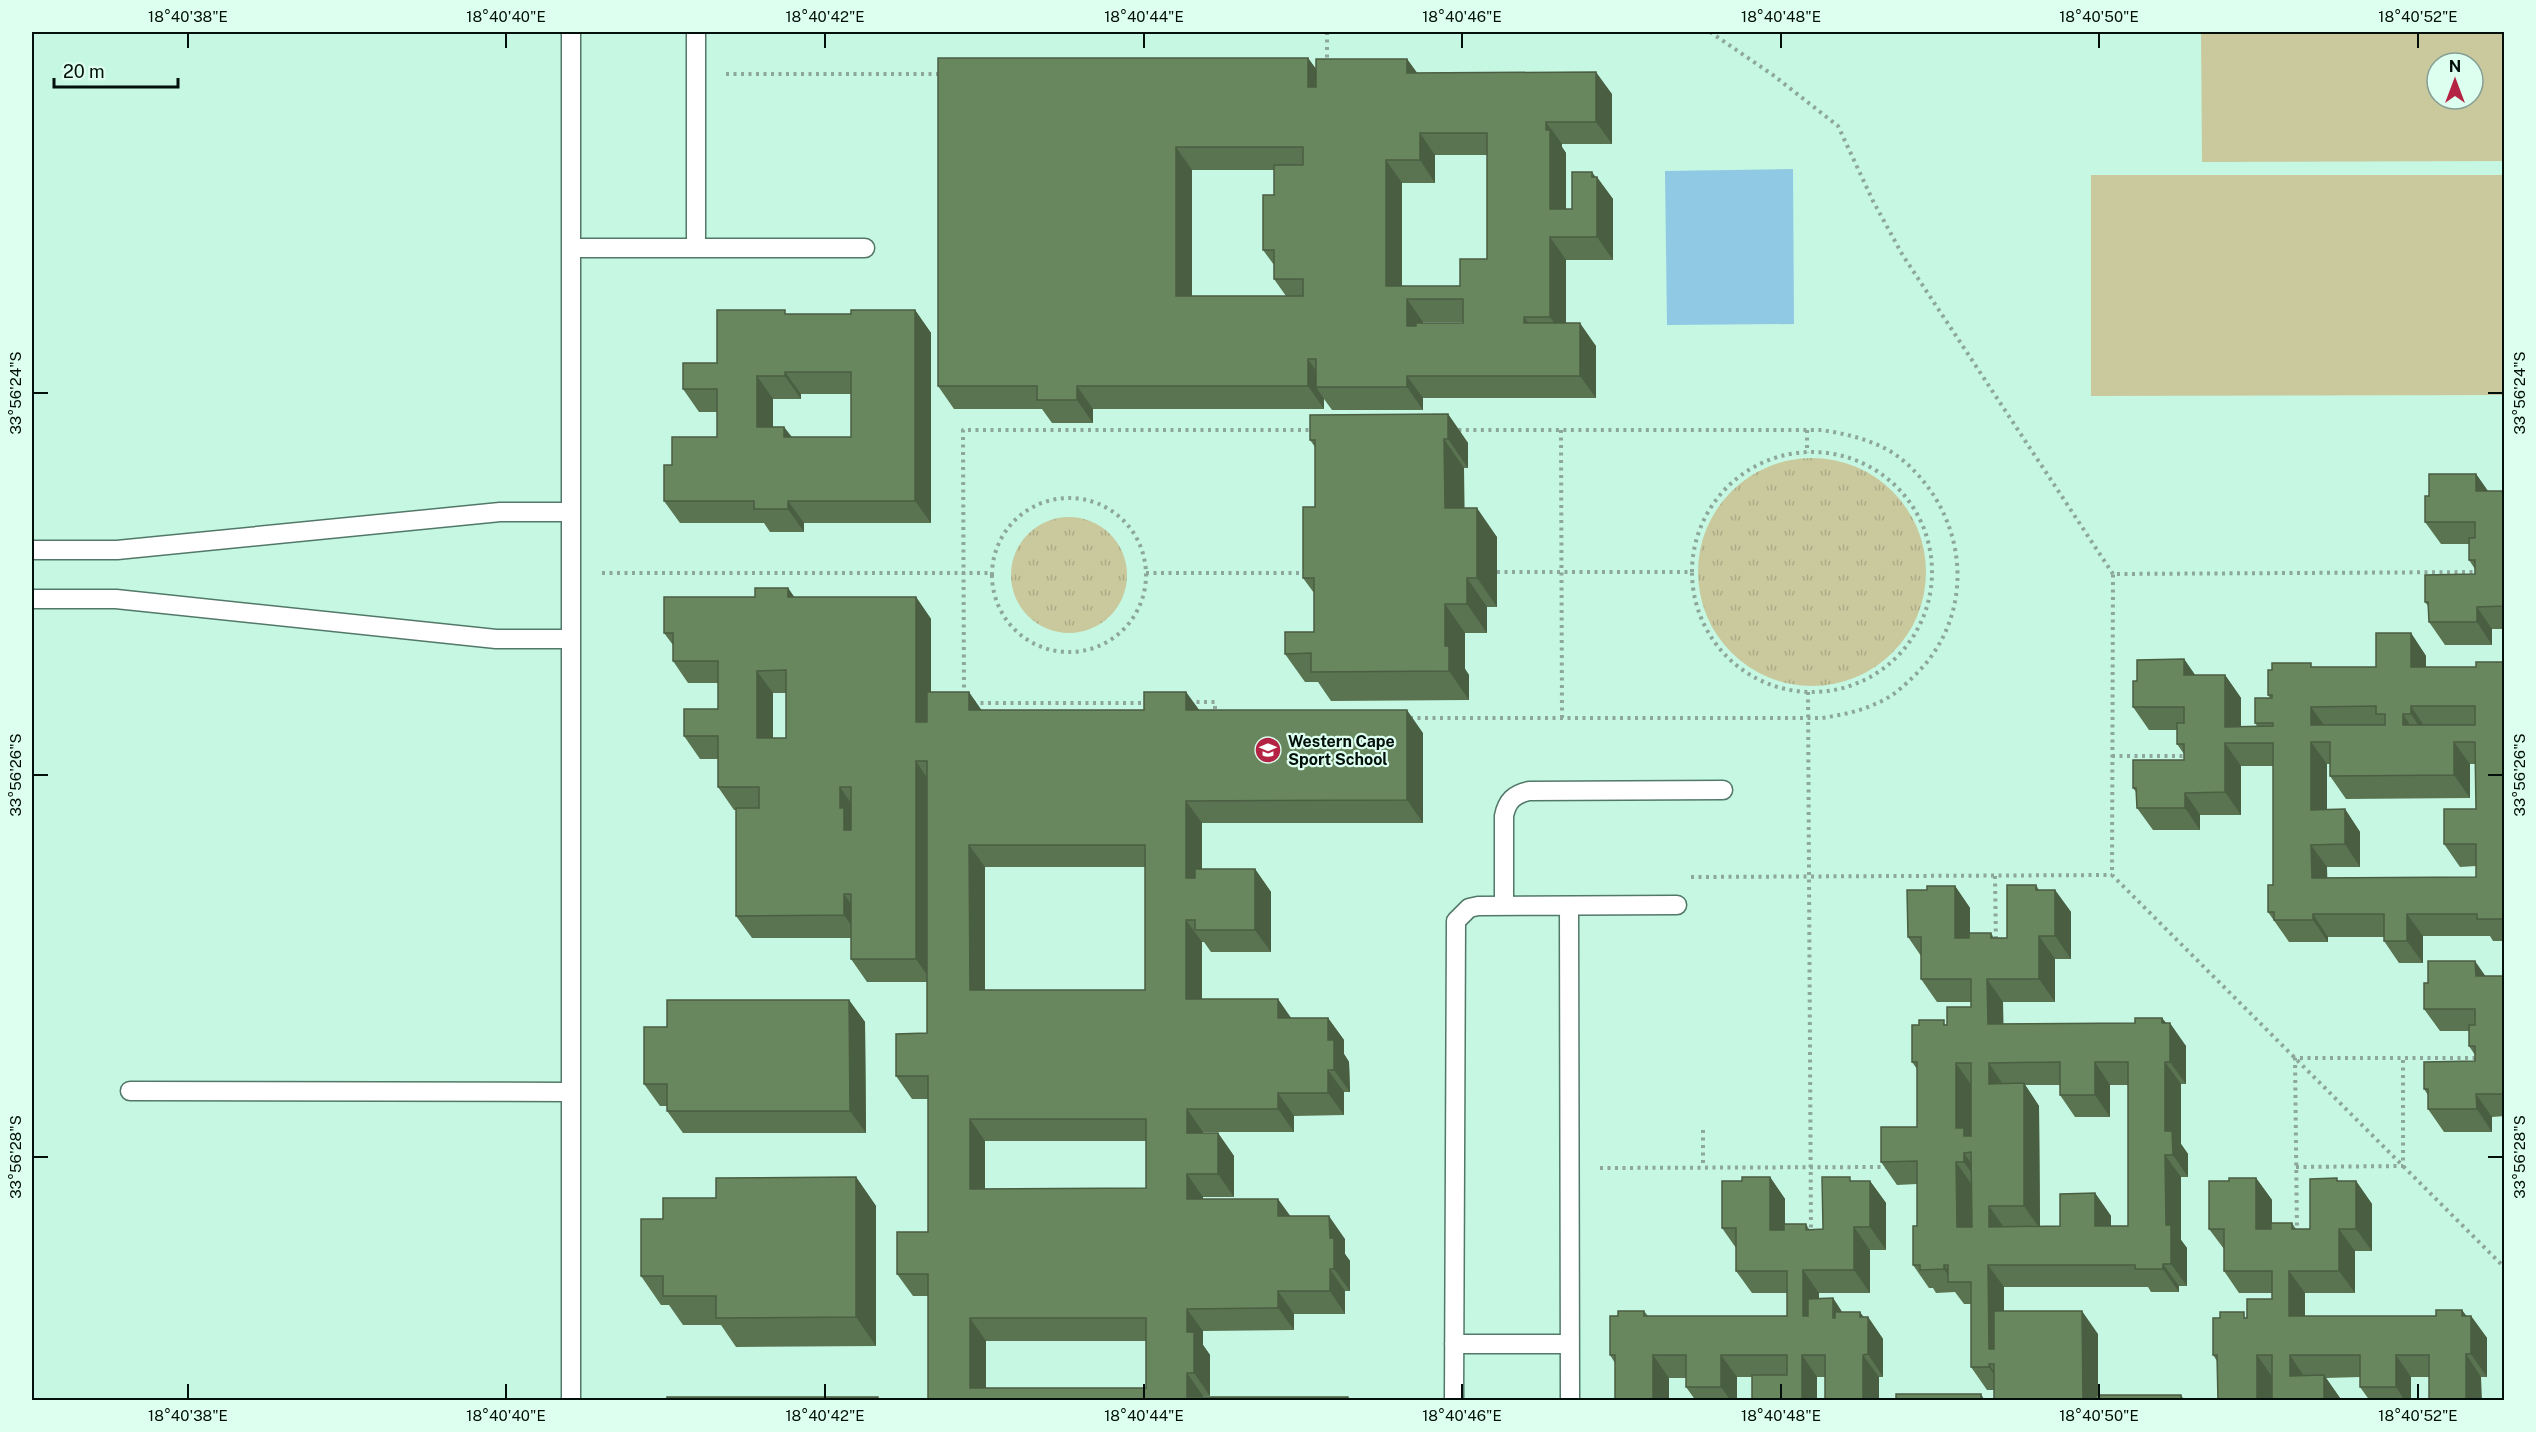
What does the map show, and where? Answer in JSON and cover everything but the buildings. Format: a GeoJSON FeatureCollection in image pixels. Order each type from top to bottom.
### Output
{"type":"FeatureCollection","features":[{"type":"Feature","properties":{"kind":"lane"},"geometry":{"type":"LineString","coordinates":[[571,32],[571,1401]]}},
{"type":"Feature","properties":{"kind":"lane"},"geometry":{"type":"LineString","coordinates":[[696,32],[696,248]]}},
{"type":"Feature","properties":{"kind":"lane"},"geometry":{"type":"LineString","coordinates":[[571,248],[865,248]]}},
{"type":"Feature","properties":{"kind":"lane"},"geometry":{"type":"LineString","coordinates":[[32,550],[117,550],[500,512],[571,512]]}},
{"type":"Feature","properties":{"kind":"lane"},"geometry":{"type":"LineString","coordinates":[[32,599],[116,599],[496,639],[571,639]]}},
{"type":"Feature","properties":{"kind":"lane"},"geometry":{"type":"LineString","coordinates":[[1504,906],[1504,816],[1506,806],[1519,793],[1529,791],[1723,790]]}},
{"type":"Feature","properties":{"kind":"lane"},"geometry":{"type":"LineString","coordinates":[[1455,1401],[1454,931],[1456,921],[1469,908],[1677,905]]}},
{"type":"Feature","properties":{"kind":"lane"},"geometry":{"type":"LineString","coordinates":[[1569,906],[1570,1401]]}},
{"type":"Feature","properties":{"kind":"lane"},"geometry":{"type":"LineString","coordinates":[[130,1091],[571,1092]]}},
{"type":"Feature","properties":{"kind":"lane"},"geometry":{"type":"LineString","coordinates":[[1454,1344],[1570,1344]]}},
{"type":"Feature","properties":{"kind":"path"},"geometry":{"type":"LineString","coordinates":[[1327,32],[1327,74]]}},
{"type":"Feature","properties":{"kind":"path"},"geometry":{"type":"LineString","coordinates":[[1710,32],[1773,75],[1838,126],[1873,201],[1902,254],[2113,574],[2112,875],[2505,1267]]}},
{"type":"Feature","properties":{"kind":"path"},"geometry":{"type":"LineString","coordinates":[[696,74],[946,74]]}},
{"type":"Feature","properties":{"kind":"path"},"geometry":{"type":"LineString","coordinates":[[1155,703],[964,703],[963,430],[1322,430]]}},
{"type":"Feature","properties":{"kind":"path"},"geometry":{"type":"LineString","coordinates":[[1407,718],[1808,718],[1850,713],[1877,704],[1901,689],[1922,669],[1938,647],[1950,621],[1957,594],[1958,566],[1953,536],[1942,508],[1926,483],[1905,462],[1880,446],[1852,435],[1807,430],[1453,430]]}},
{"type":"Feature","properties":{"kind":"path"},"geometry":{"type":"LineString","coordinates":[[1561,430],[1562,718]]}},
{"type":"Feature","properties":{"kind":"path"},"geometry":{"type":"LineString","coordinates":[[1807,430],[1807,453]]}},
{"type":"Feature","properties":{"kind":"path"},"geometry":{"type":"LineString","coordinates":[[1820,452],[1847,457],[1873,468],[1895,485],[1913,506],[1926,532],[1932,559],[1932,587],[1925,614],[1913,639],[1894,660],[1872,677],[1846,688],[1808,692],[1790,691],[1764,682],[1739,669],[1719,649],[1703,626],[1694,599],[1691,572],[1694,544],[1701,526],[1719,495],[1740,475],[1765,462],[1792,453],[1820,452]]}},
{"type":"Feature","properties":{"kind":"path"},"geometry":{"type":"LineString","coordinates":[[1058,498],[1080,498],[1101,504],[1120,516],[1134,532],[1143,552],[1146,573],[1144,595],[1135,616],[1121,632],[1102,645],[1081,651],[1058,651],[1036,645],[1018,632],[1004,616],[994,595],[992,573],[996,552],[1005,532],[1019,516],[1038,504],[1058,498]]}},
{"type":"Feature","properties":{"kind":"path"},"geometry":{"type":"LineString","coordinates":[[1497,572],[1691,572]]}},
{"type":"Feature","properties":{"kind":"path"},"geometry":{"type":"LineString","coordinates":[[2113,574],[2485,572]]}},
{"type":"Feature","properties":{"kind":"path"},"geometry":{"type":"LineString","coordinates":[[571,573],[992,573]]}},
{"type":"Feature","properties":{"kind":"path"},"geometry":{"type":"LineString","coordinates":[[1146,573],[1311,573]]}},
{"type":"Feature","properties":{"kind":"path"},"geometry":{"type":"LineString","coordinates":[[1808,692],[1810,1235]]}},
{"type":"Feature","properties":{"kind":"path"},"geometry":{"type":"LineString","coordinates":[[1179,702],[1215,702],[1215,719]]}},
{"type":"Feature","properties":{"kind":"path"},"geometry":{"type":"LineString","coordinates":[[2112,756],[2193,756]]}},
{"type":"Feature","properties":{"kind":"path"},"geometry":{"type":"LineString","coordinates":[[1680,877],[2112,875]]}},
{"type":"Feature","properties":{"kind":"path"},"geometry":{"type":"LineString","coordinates":[[1995,876],[1996,944]]}},
{"type":"Feature","properties":{"kind":"path"},"geometry":{"type":"LineString","coordinates":[[2403,1057],[2403,1166]]}},
{"type":"Feature","properties":{"kind":"path"},"geometry":{"type":"LineString","coordinates":[[2295,1058],[2484,1058]]}},
{"type":"Feature","properties":{"kind":"path"},"geometry":{"type":"LineString","coordinates":[[2295,1058],[2297,1235]]}},
{"type":"Feature","properties":{"kind":"path"},"geometry":{"type":"LineString","coordinates":[[1703,1130],[1703,1167]]}},
{"type":"Feature","properties":{"kind":"path"},"geometry":{"type":"LineString","coordinates":[[2296,1167],[2403,1166]]}},
{"type":"Feature","properties":{"kind":"path"},"geometry":{"type":"LineString","coordinates":[[1570,1168],[1896,1167]]}},
{"type":"Feature","properties":{"kind":"shaded area","name":"Western Cape Sport School"},"geometry":{"type":"Polygon","coordinates":[[[32,32],[2504,32],[2504,1400],[32,1400],[32,32]]]}},
{"type":"Feature","properties":{"kind":"green space"},"geometry":{"type":"Polygon","coordinates":[[[2201,32],[2504,32],[2504,161],[2202,162],[2201,32]]]}},
{"type":"Feature","properties":{"kind":"green space"},"geometry":{"type":"Polygon","coordinates":[[[2091,175],[2504,175],[2504,395],[2091,396],[2091,175]]]}},
{"type":"Feature","properties":{"kind":"green space"},"geometry":{"type":"Polygon","coordinates":[[[1801,458],[1823,458],[1866,471],[1893,491],[1913,518],[1924,550],[1926,572],[1924,594],[1913,626],[1893,653],[1866,673],[1845,681],[1823,686],[1801,686],[1758,673],[1731,653],[1711,626],[1703,605],[1698,583],[1698,561],[1711,518],[1731,491],[1758,471],[1779,463],[1801,458]]]}},
{"type":"Feature","properties":{"kind":"green space"},"geometry":{"type":"Polygon","coordinates":[[[1069,517],[1091,521],[1110,534],[1123,553],[1127,575],[1123,597],[1110,616],[1091,629],[1069,633],[1047,629],[1028,616],[1015,597],[1011,575],[1015,553],[1028,534],[1047,521],[1069,517]]]}},
{"type":"Feature","properties":{"kind":"water"},"geometry":{"type":"Polygon","coordinates":[[[1793,169],[1794,324],[1667,325],[1665,171],[1793,169]]]}},
{"type":"Feature","properties":{"kind":"place","name":"Western Cape Sport School"},"geometry":{"type":"Point","coordinates":[1268,750]}}]}
